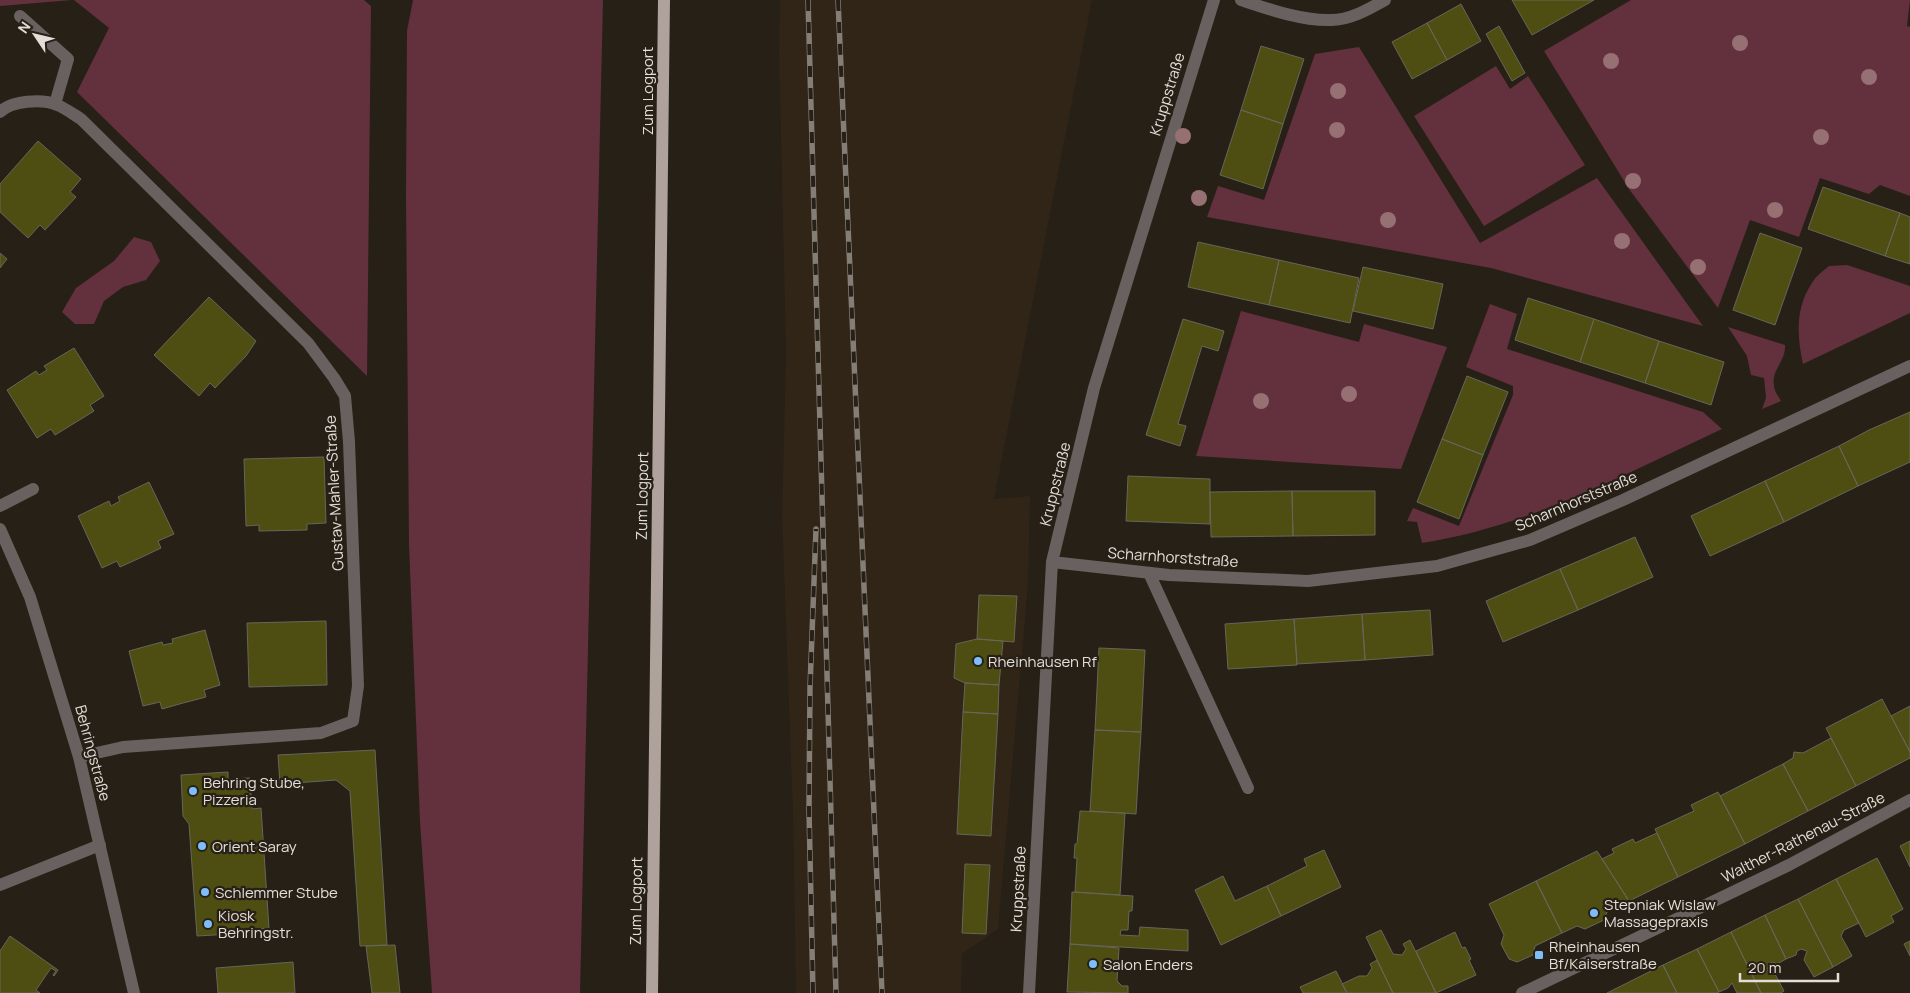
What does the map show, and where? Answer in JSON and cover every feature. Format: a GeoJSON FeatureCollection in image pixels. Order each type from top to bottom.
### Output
{"type":"FeatureCollection","features":[{"type":"Feature","properties":{"kind":"main road","name":"Zum Logport"},"geometry":{"type":"LineString","coordinates":[[652,993],[664,0]]}},
{"type":"Feature","properties":{"kind":"street","name":"Kruppstraße"},"geometry":{"type":"LineString","coordinates":[[1029,993],[1052,562],[1094,388],[1214,0]]}},
{"type":"Feature","properties":{"kind":"street"},"geometry":{"type":"LineString","coordinates":[[1241,0],[1292,16],[1332,20],[1364,12],[1385,0]]}},
{"type":"Feature","properties":{"kind":"street"},"geometry":{"type":"LineString","coordinates":[[20,16],[68,59],[55,104]]}},
{"type":"Feature","properties":{"kind":"street","name":"Gustav-Mahler-Straße"},"geometry":{"type":"LineString","coordinates":[[1,109],[20,102],[55,104],[80,119],[308,343],[345,396],[349,442],[358,676],[353,721],[321,734],[123,746],[79,758]]}},
{"type":"Feature","properties":{"kind":"street","name":"Scharnhorststraße"},"geometry":{"type":"LineString","coordinates":[[1052,562],[1149,573],[1308,581],[1437,566],[1530,540],[1623,500],[1910,366]]}},
{"type":"Feature","properties":{"kind":"street"},"geometry":{"type":"LineString","coordinates":[[0,506],[33,488]]}},
{"type":"Feature","properties":{"kind":"street","name":"Behringstraße"},"geometry":{"type":"LineString","coordinates":[[0,529],[30,597],[79,758],[134,993]]}},
{"type":"Feature","properties":{"kind":"street"},"geometry":{"type":"LineString","coordinates":[[1149,573],[1248,788]]}},
{"type":"Feature","properties":{"kind":"street","name":"Walther-Rathenau-Straße"},"geometry":{"type":"LineString","coordinates":[[1522,993],[1789,865],[1910,800]]}},
{"type":"Feature","properties":{"kind":"street"},"geometry":{"type":"LineString","coordinates":[[0,886],[100,845]]}},
{"type":"Feature","properties":{"kind":"shaded area"},"geometry":{"type":"Polygon","coordinates":[[[0,0],[72,0],[0,6],[0,0]]]}},
{"type":"Feature","properties":{"kind":"shaded area"},"geometry":{"type":"Polygon","coordinates":[[[74,0],[364,0],[371,6],[367,376],[77,92],[109,28],[74,0]]]}},
{"type":"Feature","properties":{"kind":"shaded area"},"geometry":{"type":"Polygon","coordinates":[[[413,0],[603,0],[580,993],[432,993],[420,822],[409,544],[406,197],[407,31],[413,0]]]}},
{"type":"Feature","properties":{"kind":"shaded area"},"geometry":{"type":"Polygon","coordinates":[[[780,0],[1092,0],[994,499],[1030,496],[1028,585],[998,929],[962,954],[961,993],[796,993],[793,815],[782,516],[786,353],[779,55],[780,0]]]}},
{"type":"Feature","properties":{"kind":"shaded area"},"geometry":{"type":"Polygon","coordinates":[[[1631,0],[1910,0],[1907,26],[1910,27],[1910,196],[1880,185],[1869,194],[1820,178],[1799,237],[1750,220],[1718,308],[1629,189],[1544,51],[1631,0]]]}},
{"type":"Feature","properties":{"kind":"shaded area"},"geometry":{"type":"Polygon","coordinates":[[[1359,47],[1480,243],[1597,178],[1703,326],[1491,268],[1207,217],[1218,186],[1264,200],[1315,54],[1359,47]]]}},
{"type":"Feature","properties":{"kind":"shaded area"},"geometry":{"type":"Polygon","coordinates":[[[1496,66],[1510,89],[1528,76],[1585,165],[1484,226],[1414,116],[1496,66]]]}},
{"type":"Feature","properties":{"kind":"shaded area"},"geometry":{"type":"Polygon","coordinates":[[[134,237],[151,242],[160,261],[146,280],[123,287],[104,301],[94,324],[75,324],[62,312],[76,288],[114,261],[134,237]]]}},
{"type":"Feature","properties":{"kind":"shaded area"},"geometry":{"type":"Polygon","coordinates":[[[1847,265],[1910,286],[1910,313],[1803,364],[1799,343],[1799,322],[1806,293],[1815,278],[1829,266],[1847,265]]]}},
{"type":"Feature","properties":{"kind":"shaded area"},"geometry":{"type":"Polygon","coordinates":[[[1490,304],[1517,314],[1507,349],[1703,412],[1722,429],[1612,481],[1538,512],[1500,525],[1422,543],[1417,522],[1407,521],[1413,508],[1459,526],[1513,395],[1513,386],[1466,367],[1490,304]]]}},
{"type":"Feature","properties":{"kind":"shaded area"},"geometry":{"type":"Polygon","coordinates":[[[1241,311],[1359,342],[1364,324],[1447,347],[1401,469],[1196,456],[1241,311]]]}},
{"type":"Feature","properties":{"kind":"shaded area"},"geometry":{"type":"Polygon","coordinates":[[[1728,327],[1785,345],[1785,351],[1776,370],[1774,380],[1775,390],[1781,401],[1762,409],[1766,398],[1764,378],[1751,375],[1747,356],[1728,327]]]}},
{"type":"Feature","properties":{"kind":"building"},"geometry":{"type":"Polygon","coordinates":[[[1512,0],[1594,0],[1532,35],[1512,0]]]}},
{"type":"Feature","properties":{"kind":"building"},"geometry":{"type":"Polygon","coordinates":[[[1461,4],[1481,41],[1447,60],[1427,23],[1461,4]]]}},
{"type":"Feature","properties":{"kind":"building"},"geometry":{"type":"Polygon","coordinates":[[[1427,23],[1447,60],[1412,79],[1392,42],[1427,23]]]}},
{"type":"Feature","properties":{"kind":"building"},"geometry":{"type":"Polygon","coordinates":[[[1499,26],[1525,73],[1512,81],[1486,34],[1499,26]]]}},
{"type":"Feature","properties":{"kind":"building"},"geometry":{"type":"Polygon","coordinates":[[[1261,46],[1304,59],[1283,124],[1241,110],[1261,46]]]}},
{"type":"Feature","properties":{"kind":"building"},"geometry":{"type":"Polygon","coordinates":[[[1241,110],[1283,124],[1263,189],[1220,175],[1241,110]]]}},
{"type":"Feature","properties":{"kind":"building"},"geometry":{"type":"Polygon","coordinates":[[[38,141],[81,179],[70,192],[76,197],[45,230],[40,225],[28,238],[0,212],[0,184],[38,141]]]}},
{"type":"Feature","properties":{"kind":"building"},"geometry":{"type":"Polygon","coordinates":[[[1823,187],[1900,213],[1885,256],[1808,229],[1823,187]]]}},
{"type":"Feature","properties":{"kind":"building"},"geometry":{"type":"Polygon","coordinates":[[[1900,213],[1910,217],[1910,264],[1885,256],[1900,213]]]}},
{"type":"Feature","properties":{"kind":"building"},"geometry":{"type":"Polygon","coordinates":[[[1760,233],[1802,248],[1775,325],[1733,310],[1760,233]]]}},
{"type":"Feature","properties":{"kind":"building"},"geometry":{"type":"Polygon","coordinates":[[[1198,242],[1279,260],[1269,305],[1188,287],[1198,242]]]}},
{"type":"Feature","properties":{"kind":"building"},"geometry":{"type":"Polygon","coordinates":[[[0,253],[7,259],[0,268],[0,253]]]}},
{"type":"Feature","properties":{"kind":"building"},"geometry":{"type":"Polygon","coordinates":[[[1279,260],[1359,278],[1350,323],[1269,305],[1279,260]]]}},
{"type":"Feature","properties":{"kind":"building"},"geometry":{"type":"Polygon","coordinates":[[[1363,267],[1443,284],[1433,329],[1353,311],[1363,267]]]}},
{"type":"Feature","properties":{"kind":"building"},"geometry":{"type":"Polygon","coordinates":[[[209,297],[256,341],[246,356],[215,388],[210,383],[199,396],[154,355],[209,297]]]}},
{"type":"Feature","properties":{"kind":"building"},"geometry":{"type":"Polygon","coordinates":[[[1528,298],[1594,319],[1580,362],[1515,340],[1528,298]]]}},
{"type":"Feature","properties":{"kind":"building"},"geometry":{"type":"Polygon","coordinates":[[[1183,319],[1224,331],[1218,351],[1202,346],[1178,424],[1186,426],[1180,446],[1146,435],[1183,319]]]}},
{"type":"Feature","properties":{"kind":"building"},"geometry":{"type":"Polygon","coordinates":[[[1594,319],[1659,341],[1645,383],[1580,362],[1594,319]]]}},
{"type":"Feature","properties":{"kind":"building"},"geometry":{"type":"Polygon","coordinates":[[[1659,341],[1724,362],[1711,405],[1645,383],[1659,341]]]}},
{"type":"Feature","properties":{"kind":"building"},"geometry":{"type":"Polygon","coordinates":[[[74,348],[104,396],[90,405],[94,411],[55,435],[51,429],[37,438],[7,390],[36,371],[39,375],[47,370],[44,366],[74,348]]]}},
{"type":"Feature","properties":{"kind":"building"},"geometry":{"type":"Polygon","coordinates":[[[1467,376],[1508,392],[1483,455],[1442,439],[1467,376]]]}},
{"type":"Feature","properties":{"kind":"building"},"geometry":{"type":"Polygon","coordinates":[[[1910,412],[1910,462],[1858,486],[1839,446],[1910,412]]]}},
{"type":"Feature","properties":{"kind":"building"},"geometry":{"type":"Polygon","coordinates":[[[1442,439],[1483,455],[1459,519],[1417,502],[1442,439]]]}},
{"type":"Feature","properties":{"kind":"building"},"geometry":{"type":"Polygon","coordinates":[[[1839,446],[1858,486],[1784,522],[1765,481],[1839,446]]]}},
{"type":"Feature","properties":{"kind":"building"},"geometry":{"type":"Polygon","coordinates":[[[324,457],[326,523],[307,524],[307,530],[259,531],[259,525],[246,526],[244,459],[324,457]]]}},
{"type":"Feature","properties":{"kind":"building"},"geometry":{"type":"Polygon","coordinates":[[[1128,476],[1210,479],[1210,524],[1126,521],[1128,476]]]}},
{"type":"Feature","properties":{"kind":"building"},"geometry":{"type":"Polygon","coordinates":[[[1765,481],[1784,522],[1710,556],[1691,516],[1765,481]]]}},
{"type":"Feature","properties":{"kind":"building"},"geometry":{"type":"Polygon","coordinates":[[[149,482],[174,534],[158,541],[161,548],[142,557],[120,567],[117,561],[102,568],[78,516],[109,501],[111,506],[120,501],[118,497],[149,482]]]}},
{"type":"Feature","properties":{"kind":"building"},"geometry":{"type":"Polygon","coordinates":[[[1292,491],[1293,536],[1211,537],[1210,492],[1292,491]]]}},
{"type":"Feature","properties":{"kind":"building"},"geometry":{"type":"Polygon","coordinates":[[[1292,491],[1375,491],[1375,535],[1293,536],[1292,491]]]}},
{"type":"Feature","properties":{"kind":"building"},"geometry":{"type":"Polygon","coordinates":[[[1635,537],[1653,577],[1578,610],[1560,569],[1635,537]]]}},
{"type":"Feature","properties":{"kind":"building"},"geometry":{"type":"Polygon","coordinates":[[[1560,569],[1578,610],[1503,642],[1486,601],[1560,569]]]}},
{"type":"Feature","properties":{"kind":"building"},"geometry":{"type":"Polygon","coordinates":[[[979,595],[1017,596],[1014,642],[977,639],[979,595]]]}},
{"type":"Feature","properties":{"kind":"building"},"geometry":{"type":"Polygon","coordinates":[[[1430,610],[1433,655],[1365,660],[1362,614],[1430,610]]]}},
{"type":"Feature","properties":{"kind":"building"},"geometry":{"type":"Polygon","coordinates":[[[1362,614],[1365,660],[1297,664],[1294,619],[1362,614]]]}},
{"type":"Feature","properties":{"kind":"building"},"geometry":{"type":"Polygon","coordinates":[[[1294,619],[1297,665],[1228,669],[1225,624],[1294,619]]]}},
{"type":"Feature","properties":{"kind":"building"},"geometry":{"type":"Polygon","coordinates":[[[326,621],[327,685],[249,687],[247,623],[326,621]]]}},
{"type":"Feature","properties":{"kind":"building"},"geometry":{"type":"Polygon","coordinates":[[[205,630],[220,685],[204,690],[206,697],[162,709],[160,702],[143,706],[129,651],[162,642],[163,645],[173,643],[172,639],[205,630]]]}},
{"type":"Feature","properties":{"kind":"building","name":"Rheinhausen Rf"},"geometry":{"type":"Polygon","coordinates":[[[977,639],[1003,641],[999,685],[965,683],[954,678],[956,644],[977,639]]]}},
{"type":"Feature","properties":{"kind":"building"},"geometry":{"type":"Polygon","coordinates":[[[1099,648],[1145,650],[1141,732],[1095,730],[1099,648]]]}},
{"type":"Feature","properties":{"kind":"building"},"geometry":{"type":"Polygon","coordinates":[[[965,683],[999,685],[998,714],[963,712],[965,683]]]}},
{"type":"Feature","properties":{"kind":"building"},"geometry":{"type":"Polygon","coordinates":[[[1882,699],[1910,752],[1910,758],[1856,786],[1826,728],[1882,699]]]}},
{"type":"Feature","properties":{"kind":"building"},"geometry":{"type":"Polygon","coordinates":[[[1910,706],[1910,752],[1891,716],[1910,706]]]}},
{"type":"Feature","properties":{"kind":"building"},"geometry":{"type":"Polygon","coordinates":[[[963,712],[998,714],[991,836],[957,834],[963,712]]]}},
{"type":"Feature","properties":{"kind":"building"},"geometry":{"type":"Polygon","coordinates":[[[1095,730],[1141,732],[1136,814],[1090,811],[1095,730]]]}},
{"type":"Feature","properties":{"kind":"building"},"geometry":{"type":"Polygon","coordinates":[[[1831,738],[1856,786],[1808,811],[1783,764],[1793,758],[1794,752],[1803,753],[1831,738]]]}},
{"type":"Feature","properties":{"kind":"building"},"geometry":{"type":"Polygon","coordinates":[[[375,750],[387,945],[360,946],[350,791],[336,780],[280,784],[278,755],[375,750]]]}},
{"type":"Feature","properties":{"kind":"building"},"geometry":{"type":"Polygon","coordinates":[[[1783,764],[1808,811],[1745,844],[1720,796],[1783,764]]]}},
{"type":"Feature","properties":{"kind":"building"},"geometry":{"type":"Polygon","coordinates":[[[228,772],[228,779],[250,778],[252,809],[261,808],[269,928],[230,931],[231,934],[197,936],[189,824],[183,816],[181,775],[228,772]]]}},
{"type":"Feature","properties":{"kind":"building"},"geometry":{"type":"Polygon","coordinates":[[[1718,792],[1745,844],[1678,877],[1655,829],[1694,811],[1691,805],[1718,792]]]}},
{"type":"Feature","properties":{"kind":"building"},"geometry":{"type":"Polygon","coordinates":[[[1080,811],[1125,813],[1120,895],[1075,892],[1077,858],[1074,858],[1080,811]]]}},
{"type":"Feature","properties":{"kind":"building"},"geometry":{"type":"Polygon","coordinates":[[[1657,833],[1678,877],[1629,901],[1602,859],[1614,853],[1612,849],[1633,839],[1635,843],[1657,833]]]}},
{"type":"Feature","properties":{"kind":"building"},"geometry":{"type":"Polygon","coordinates":[[[1910,841],[1910,867],[1900,846],[1910,841]]]}},
{"type":"Feature","properties":{"kind":"building"},"geometry":{"type":"Polygon","coordinates":[[[1324,850],[1341,887],[1281,916],[1267,886],[1307,866],[1304,859],[1324,850]]]}},
{"type":"Feature","properties":{"kind":"building"},"geometry":{"type":"Polygon","coordinates":[[[1597,851],[1629,901],[1607,912],[1604,920],[1585,929],[1577,926],[1562,933],[1536,881],[1597,851]]]}},
{"type":"Feature","properties":{"kind":"building"},"geometry":{"type":"Polygon","coordinates":[[[1877,858],[1903,909],[1891,916],[1894,922],[1866,937],[1836,879],[1877,858]]]}},
{"type":"Feature","properties":{"kind":"building"},"geometry":{"type":"Polygon","coordinates":[[[965,864],[990,865],[986,934],[962,933],[965,864]]]}},
{"type":"Feature","properties":{"kind":"building"},"geometry":{"type":"Polygon","coordinates":[[[1223,876],[1235,901],[1267,886],[1281,916],[1221,945],[1195,890],[1223,876]]]}},
{"type":"Feature","properties":{"kind":"building"},"geometry":{"type":"Polygon","coordinates":[[[1836,879],[1859,923],[1844,930],[1841,936],[1852,956],[1833,967],[1798,899],[1836,879]]]}},
{"type":"Feature","properties":{"kind":"building"},"geometry":{"type":"Polygon","coordinates":[[[1536,881],[1562,933],[1535,946],[1533,955],[1517,962],[1509,959],[1501,944],[1504,935],[1489,904],[1536,881]]]}},
{"type":"Feature","properties":{"kind":"building"},"geometry":{"type":"Polygon","coordinates":[[[1072,892],[1133,896],[1132,911],[1129,911],[1128,930],[1121,930],[1120,935],[1139,936],[1140,927],[1188,930],[1188,951],[1070,944],[1072,892]]]}},
{"type":"Feature","properties":{"kind":"building"},"geometry":{"type":"Polygon","coordinates":[[[1798,899],[1833,967],[1814,977],[1804,960],[1807,951],[1801,949],[1797,951],[1796,955],[1786,959],[1765,915],[1798,899]]]}},
{"type":"Feature","properties":{"kind":"building"},"geometry":{"type":"Polygon","coordinates":[[[1765,915],[1786,959],[1777,964],[1773,962],[1769,964],[1767,970],[1775,974],[1784,991],[1781,993],[1761,993],[1731,932],[1765,915]]]}},
{"type":"Feature","properties":{"kind":"building"},"geometry":{"type":"Polygon","coordinates":[[[1381,930],[1393,954],[1402,955],[1406,949],[1403,944],[1410,940],[1436,993],[1393,993],[1366,937],[1381,930]]]}},
{"type":"Feature","properties":{"kind":"building"},"geometry":{"type":"Polygon","coordinates":[[[1455,932],[1462,948],[1465,947],[1471,959],[1469,960],[1476,975],[1436,993],[1416,951],[1455,932]]]}},
{"type":"Feature","properties":{"kind":"building"},"geometry":{"type":"Polygon","coordinates":[[[1731,932],[1761,993],[1737,993],[1732,983],[1728,988],[1719,992],[1697,949],[1731,932]]]}},
{"type":"Feature","properties":{"kind":"building"},"geometry":{"type":"Polygon","coordinates":[[[10,936],[58,970],[54,976],[56,971],[51,968],[36,990],[40,993],[0,993],[0,951],[10,936]]]}},
{"type":"Feature","properties":{"kind":"building"},"geometry":{"type":"Polygon","coordinates":[[[1910,941],[1910,956],[1904,944],[1910,941]]]}},
{"type":"Feature","properties":{"kind":"building","name":"Salon Enders"},"geometry":{"type":"Polygon","coordinates":[[[1070,944],[1119,948],[1117,981],[1122,986],[1128,986],[1128,993],[1067,992],[1070,944]]]}},
{"type":"Feature","properties":{"kind":"building"},"geometry":{"type":"Polygon","coordinates":[[[395,945],[400,993],[372,993],[366,946],[395,945]]]}},
{"type":"Feature","properties":{"kind":"building"},"geometry":{"type":"Polygon","coordinates":[[[1697,949],[1719,992],[1677,993],[1663,965],[1697,949]]]}},
{"type":"Feature","properties":{"kind":"building"},"geometry":{"type":"Polygon","coordinates":[[[1377,960],[1393,993],[1347,993],[1342,984],[1359,976],[1367,976],[1372,968],[1370,964],[1377,960]]]}},
{"type":"Feature","properties":{"kind":"building"},"geometry":{"type":"Polygon","coordinates":[[[293,962],[295,993],[218,993],[216,968],[293,962]]]}},
{"type":"Feature","properties":{"kind":"building"},"geometry":{"type":"Polygon","coordinates":[[[1663,965],[1677,993],[1607,993],[1663,965]]]}},
{"type":"Feature","properties":{"kind":"building"},"geometry":{"type":"Polygon","coordinates":[[[1336,971],[1347,993],[1303,993],[1300,987],[1336,971]]]}},
{"type":"Feature","properties":{"kind":"railway"},"geometry":{"type":"LineString","coordinates":[[808,0],[836,993]]}},
{"type":"Feature","properties":{"kind":"railway"},"geometry":{"type":"LineString","coordinates":[[838,0],[882,993]]}},
{"type":"Feature","properties":{"kind":"railway"},"geometry":{"type":"LineString","coordinates":[[813,993],[809,810],[810,687],[816,529]]}},
{"type":"Feature","properties":{"kind":"place","name":"Rheinhausen Rf"},"geometry":{"type":"Point","coordinates":[978,661]}},
{"type":"Feature","properties":{"kind":"place","name":"Behring Stube, Pizzeria"},"geometry":{"type":"Point","coordinates":[193,791]}},
{"type":"Feature","properties":{"kind":"place","name":"Orient Saray"},"geometry":{"type":"Point","coordinates":[202,846]}},
{"type":"Feature","properties":{"kind":"place","name":"Schlemmer Stube"},"geometry":{"type":"Point","coordinates":[205,892]}},
{"type":"Feature","properties":{"kind":"place","name":"Stepniak Wislaw Massagepraxis"},"geometry":{"type":"Point","coordinates":[1594,913]}},
{"type":"Feature","properties":{"kind":"place","name":"Kiosk Behringstr."},"geometry":{"type":"Point","coordinates":[208,924]}},
{"type":"Feature","properties":{"kind":"place","name":"Rheinhausen Bf/Kaiserstraße"},"geometry":{"type":"Point","coordinates":[1539,955]}},
{"type":"Feature","properties":{"kind":"place","name":"Salon Enders"},"geometry":{"type":"Point","coordinates":[1093,964]}}]}
